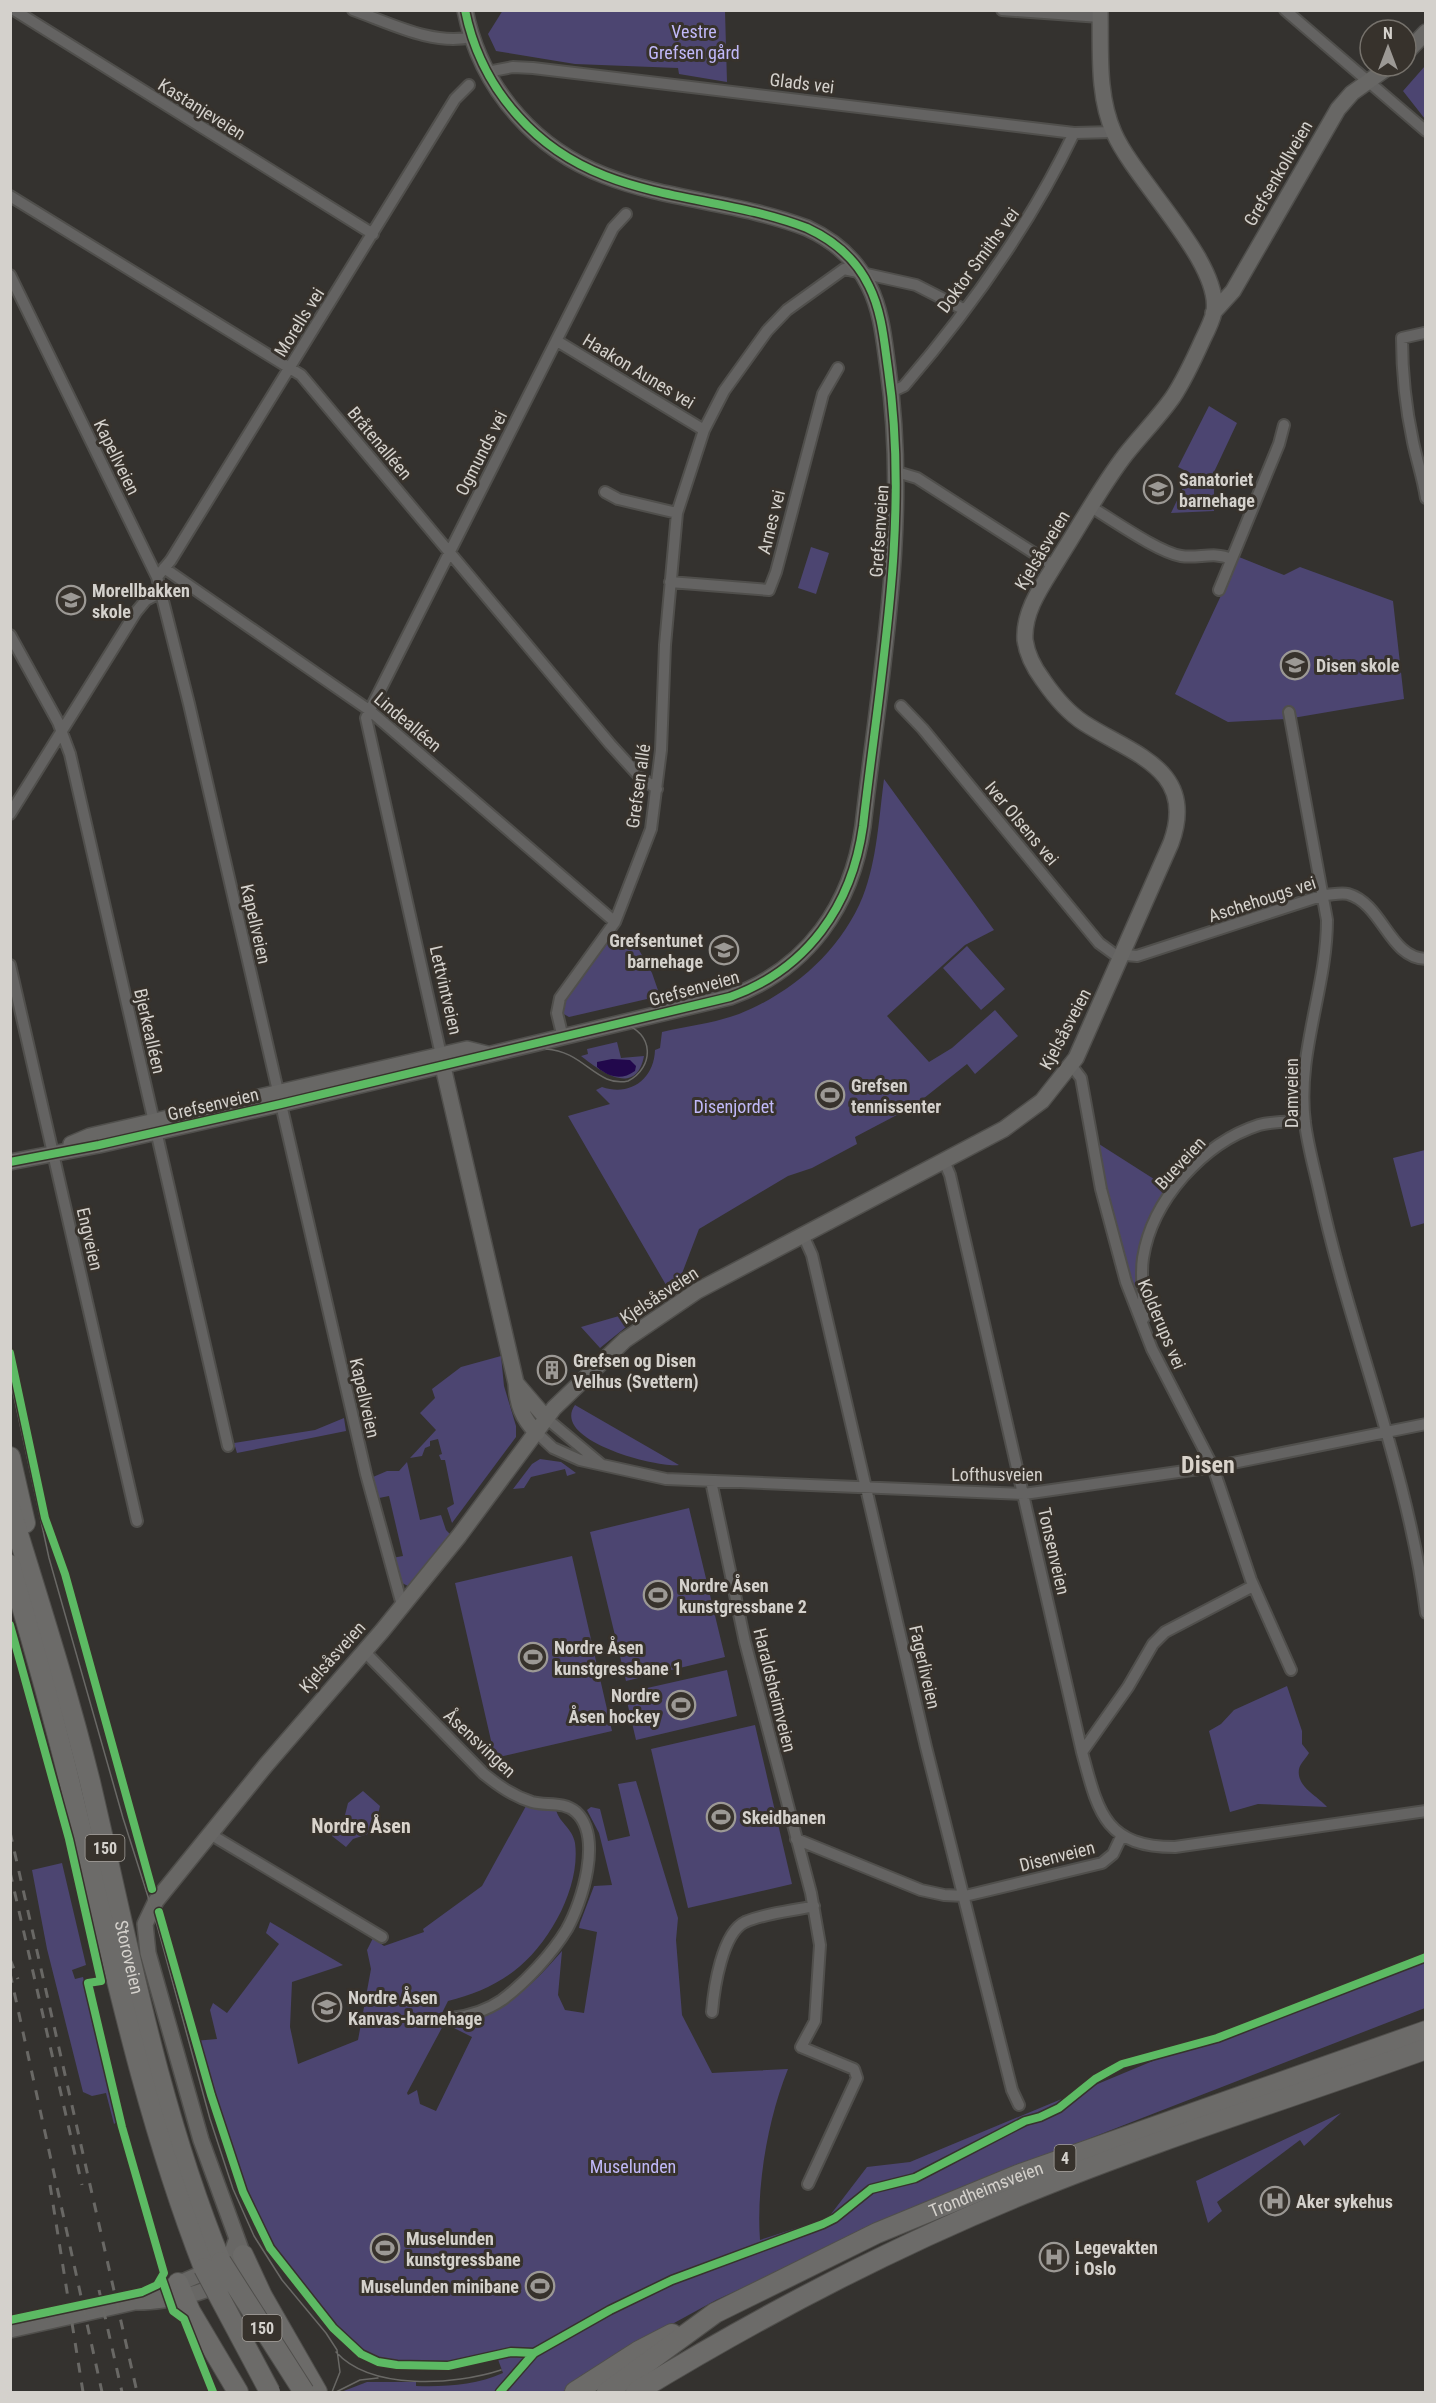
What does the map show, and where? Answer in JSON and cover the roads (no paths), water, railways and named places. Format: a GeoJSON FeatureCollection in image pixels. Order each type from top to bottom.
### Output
{"type":"FeatureCollection","features":[{"type":"Feature","properties":{"kind":"highway","name":"150"},"geometry":{"type":"LineString","coordinates":[[10,1457],[39,1593]]}},
{"type":"Feature","properties":{"kind":"highway","name":"Storoveien"},"geometry":{"type":"LineString","coordinates":[[10,1508],[39,1593],[89,1781],[157,2106],[181,2209],[219,2268],[287,2392]]}},
{"type":"Feature","properties":{"kind":"highway","name":"Storoveien"},"geometry":{"type":"LineString","coordinates":[[11,1566],[157,2106]]}},
{"type":"Feature","properties":{"kind":"highway","name":"Trondheimsveien"},"geometry":{"type":"LineString","coordinates":[[608,2392],[715,2313],[877,2233],[1018,2175],[1425,2031]]}},
{"type":"Feature","properties":{"kind":"highway","name":"Trondheimsveien"},"geometry":{"type":"LineString","coordinates":[[636,2392],[702,2352],[811,2293],[1028,2192],[1425,2049]]}},
{"type":"Feature","properties":{"kind":"highway","name":"150"},"geometry":{"type":"LineString","coordinates":[[239,2248],[262,2296],[317,2392]]}},
{"type":"Feature","properties":{"kind":"highway","name":"150"},"geometry":{"type":"LineString","coordinates":[[219,2268],[262,2296]]}},
{"type":"Feature","properties":{"kind":"highway","name":"150"},"geometry":{"type":"LineString","coordinates":[[219,2268],[226,2331],[256,2392]]}},
{"type":"Feature","properties":{"kind":"highway","name":"150"},"geometry":{"type":"LineString","coordinates":[[219,2268],[304,2392]]}},
{"type":"Feature","properties":{"kind":"highway","name":"Storoveien"},"geometry":{"type":"LineString","coordinates":[[219,2268],[270,2392]]}},
{"type":"Feature","properties":{"kind":"highway"},"geometry":{"type":"LineString","coordinates":[[180,2290],[238,2392]]}},
{"type":"Feature","properties":{"kind":"highway","name":"4"},"geometry":{"type":"LineString","coordinates":[[575,2392],[639,2350],[715,2313]]}},
{"type":"Feature","properties":{"kind":"highway","name":"4"},"geometry":{"type":"LineString","coordinates":[[656,2392],[702,2352]]}},
{"type":"Feature","properties":{"kind":"street","name":"Kastanjeveien"},"geometry":{"type":"LineString","coordinates":[[14,10],[373,234]]}},
{"type":"Feature","properties":{"kind":"street"},"geometry":{"type":"LineString","coordinates":[[353,10],[438,39],[472,38]]}},
{"type":"Feature","properties":{"kind":"street","name":"Grefsenveien"},"geometry":{"type":"LineString","coordinates":[[10,1162],[54,1152],[92,1147],[155,1127],[442,1061],[491,1056],[715,1001],[749,989],[778,974],[804,952],[836,911],[853,873],[860,843],[893,556],[897,472],[891,392],[879,315],[862,274],[842,251],[807,228],[781,220],[633,187],[576,164],[526,126],[506,102],[487,72],[472,38],[465,10]]}},
{"type":"Feature","properties":{"kind":"street"},"geometry":{"type":"LineString","coordinates":[[1002,10],[1100,14]]}},
{"type":"Feature","properties":{"kind":"street"},"geometry":{"type":"LineString","coordinates":[[1285,10],[1425,130]]}},
{"type":"Feature","properties":{"kind":"street","name":"Kjelsåsveien"},"geometry":{"type":"LineString","coordinates":[[239,2248],[194,2119],[145,1939],[146,1919],[151,1907],[402,1605],[495,1489],[546,1418],[589,1372],[651,1321],[697,1291],[944,1161],[1027,1114],[1050,1093],[1071,1065],[1171,843],[1178,819],[1177,803],[1172,786],[1156,765],[1076,717],[1053,694],[1034,666],[1025,641],[1027,619],[1037,594],[1126,454],[1173,397],[1195,357],[1214,313],[1214,292],[1207,273],[1140,176],[1113,132],[1101,73],[1100,14]]}},
{"type":"Feature","properties":{"kind":"street","name":"Glads vei"},"geometry":{"type":"LineString","coordinates":[[487,72],[513,67],[533,68],[1074,133],[1113,132]]}},
{"type":"Feature","properties":{"kind":"street","name":"Grefsenkollveien"},"geometry":{"type":"LineString","coordinates":[[1214,313],[1233,291],[1338,109],[1352,93],[1373,78]]}},
{"type":"Feature","properties":{"kind":"street","name":"Morells vei"},"geometry":{"type":"LineString","coordinates":[[157,577],[289,369],[455,99],[469,85]]}},
{"type":"Feature","properties":{"kind":"street","name":"Doktor Smiths vei"},"geometry":{"type":"LineString","coordinates":[[891,392],[904,386],[982,287],[1031,214],[1074,133]]}},
{"type":"Feature","properties":{"kind":"street","name":"Bråtenalléen"},"geometry":{"type":"LineString","coordinates":[[10,196],[301,375],[610,744],[639,777],[657,789]]}},
{"type":"Feature","properties":{"kind":"street","name":"Ogmunds vei"},"geometry":{"type":"LineString","coordinates":[[369,710],[391,672],[449,551],[613,228],[626,214]]}},
{"type":"Feature","properties":{"kind":"street","name":"Grefsen allé"},"geometry":{"type":"LineString","coordinates":[[562,1038],[557,1013],[560,998],[615,922],[651,829],[657,789],[670,582],[677,513],[704,430],[724,391],[743,363],[787,310],[844,269],[879,278],[889,277],[916,285],[963,309]]}},
{"type":"Feature","properties":{"kind":"street","name":"Kapellveien"},"geometry":{"type":"LineString","coordinates":[[10,275],[157,577],[366,1474],[402,1605]]}},
{"type":"Feature","properties":{"kind":"street"},"geometry":{"type":"LineString","coordinates":[[1424,333],[1402,338],[1402,358],[1413,442],[1421,465],[1425,498]]}},
{"type":"Feature","properties":{"kind":"street","name":"Haakon Aunes vei"},"geometry":{"type":"LineString","coordinates":[[557,341],[704,430]]}},
{"type":"Feature","properties":{"kind":"street","name":"Arnes vei"},"geometry":{"type":"LineString","coordinates":[[670,582],[769,590],[776,572],[823,394],[838,368]]}},
{"type":"Feature","properties":{"kind":"street"},"geometry":{"type":"LineString","coordinates":[[1219,590],[1279,444],[1284,425]]}},
{"type":"Feature","properties":{"kind":"street"},"geometry":{"type":"LineString","coordinates":[[897,472],[917,478],[1054,566]]}},
{"type":"Feature","properties":{"kind":"street"},"geometry":{"type":"LineString","coordinates":[[605,492],[618,500],[677,513]]}},
{"type":"Feature","properties":{"kind":"street","name":"Kjelsåsveien"},"geometry":{"type":"LineString","coordinates":[[1091,507],[1169,552],[1180,556],[1223,555],[1231,558]]}},
{"type":"Feature","properties":{"kind":"street","name":"Lindealléen"},"geometry":{"type":"LineString","coordinates":[[164,568],[369,710],[615,922]]}},
{"type":"Feature","properties":{"kind":"street"},"geometry":{"type":"LineString","coordinates":[[10,814],[139,607],[161,592]]}},
{"type":"Feature","properties":{"kind":"street","name":"Bjerkealléen"},"geometry":{"type":"LineString","coordinates":[[10,635],[62,730],[70,754],[228,1446]]}},
{"type":"Feature","properties":{"kind":"street","name":"Iver Olsens vei"},"geometry":{"type":"LineString","coordinates":[[901,706],[923,729],[1099,943],[1108,951],[1121,957]]}},
{"type":"Feature","properties":{"kind":"street","name":"Lettvintveien"},"geometry":{"type":"LineString","coordinates":[[369,710],[366,725],[516,1383],[519,1407],[537,1433]]}},
{"type":"Feature","properties":{"kind":"street","name":"Damveien"},"geometry":{"type":"LineString","coordinates":[[1289,712],[1324,895],[1327,946],[1305,1062],[1305,1121],[1332,1250],[1386,1432],[1418,1552],[1425,1613]]}},
{"type":"Feature","properties":{"kind":"street","name":"Aschehougs vei"},"geometry":{"type":"LineString","coordinates":[[1121,957],[1145,954],[1324,895],[1347,894],[1365,903],[1376,913],[1402,948],[1412,956],[1425,959]]}},
{"type":"Feature","properties":{"kind":"street","name":"Engveien"},"geometry":{"type":"LineString","coordinates":[[10,965],[137,1521]]}},
{"type":"Feature","properties":{"kind":"street","name":"Kolderups vei"},"geometry":{"type":"LineString","coordinates":[[1071,1065],[1081,1078],[1101,1189],[1126,1282],[1156,1358],[1213,1467],[1254,1586],[1292,1670]]}},
{"type":"Feature","properties":{"kind":"street","name":"Bueveien"},"geometry":{"type":"LineString","coordinates":[[1144,1325],[1143,1260],[1151,1226],[1168,1196],[1197,1163],[1226,1140],[1261,1124],[1305,1121]]}},
{"type":"Feature","properties":{"kind":"street","name":"Tonsenveien"},"geometry":{"type":"LineString","coordinates":[[944,1161],[950,1175],[1082,1752],[1102,1814],[1122,1835]]}},
{"type":"Feature","properties":{"kind":"street","name":"Fagerliveien"},"geometry":{"type":"LineString","coordinates":[[802,1235],[812,1255],[926,1747],[1012,2090],[1019,2105]]}},
{"type":"Feature","properties":{"kind":"street","name":"Lettvintveien"},"geometry":{"type":"LineString","coordinates":[[516,1383],[546,1418]]}},
{"type":"Feature","properties":{"kind":"street","name":"Lofthusveien"},"geometry":{"type":"LineString","coordinates":[[546,1418],[601,1464]]}},
{"type":"Feature","properties":{"kind":"street","name":"Lofthusveien"},"geometry":{"type":"LineString","coordinates":[[537,1433],[553,1448],[565,1454],[654,1477],[868,1489],[1024,1494],[1213,1467],[1425,1424]]}},
{"type":"Feature","properties":{"kind":"street","name":"Haraldsheimveien"},"geometry":{"type":"LineString","coordinates":[[711,1481],[746,1642],[814,1906],[821,1965],[815,2021],[801,2047],[854,2069],[857,2078],[808,2184]]}},
{"type":"Feature","properties":{"kind":"street"},"geometry":{"type":"LineString","coordinates":[[1082,1752],[1128,1688],[1153,1644],[1165,1632],[1254,1586]]}},
{"type":"Feature","properties":{"kind":"street","name":"Åsensvingen"},"geometry":{"type":"LineString","coordinates":[[364,1651],[484,1774],[502,1789],[519,1797],[533,1802],[566,1806],[576,1812],[588,1838],[587,1867],[576,1910],[565,1931],[517,1987],[501,2001],[477,2013],[450,2018]]}},
{"type":"Feature","properties":{"kind":"street"},"geometry":{"type":"LineString","coordinates":[[1122,1835],[1146,1844],[1175,1847],[1425,1811]]}},
{"type":"Feature","properties":{"kind":"street"},"geometry":{"type":"LineString","coordinates":[[210,1834],[382,1937]]}},
{"type":"Feature","properties":{"kind":"street","name":"Disenveien"},"geometry":{"type":"LineString","coordinates":[[796,1839],[921,1890],[965,1896],[1102,1863],[1113,1854],[1122,1835]]}},
{"type":"Feature","properties":{"kind":"street"},"geometry":{"type":"LineString","coordinates":[[712,2012],[714,1988],[730,1936],[744,1923],[814,1906]]}},
{"type":"Feature","properties":{"kind":"street"},"geometry":{"type":"LineString","coordinates":[[10,2330],[180,2290],[219,2268],[241,2266],[239,2248]]}},
{"type":"Feature","properties":{"kind":"tram line"},"geometry":{"type":"LineString","coordinates":[[10,1165],[94,1149],[460,1066],[730,1000],[778,975],[818,940],[846,896],[856,871],[863,844],[899,525],[898,428],[885,326],[872,286],[860,266],[844,248],[807,225],[774,215],[620,181],[581,164],[557,149],[536,131],[500,88],[476,37],[468,10]]}},
{"type":"Feature","properties":{"kind":"tram line"},"geometry":{"type":"LineString","coordinates":[[546,1049],[570,1056],[607,1079],[617,1082],[628,1081],[643,1067],[647,1050],[641,1034],[623,1024]]}},
{"type":"Feature","properties":{"kind":"tram line"},"geometry":{"type":"LineString","coordinates":[[10,1378],[49,1558],[123,1818],[157,1925],[210,2119],[233,2189],[254,2236],[282,2280],[326,2333],[337,2350],[340,2372],[332,2392]]}},
{"type":"Feature","properties":{"kind":"tram line"},"geometry":{"type":"LineString","coordinates":[[336,2352],[351,2365],[391,2379],[438,2381],[461,2379],[501,2370]]}},
{"type":"Feature","properties":{"kind":"tram line"},"geometry":{"type":"LineString","coordinates":[[336,2392],[360,2380],[378,2378]]}},
{"type":"Feature","properties":{"kind":"railway"},"geometry":{"type":"LineString","coordinates":[[10,1832],[137,2392]]}},
{"type":"Feature","properties":{"kind":"railway"},"geometry":{"type":"LineString","coordinates":[[10,1872],[82,2185]]}},
{"type":"Feature","properties":{"kind":"railway"},"geometry":{"type":"LineString","coordinates":[[10,1959],[18,1979]]}},
{"type":"Feature","properties":{"kind":"railway"},"geometry":{"type":"LineString","coordinates":[[10,1973],[102,2392]]}},
{"type":"Feature","properties":{"kind":"railway"},"geometry":{"type":"LineString","coordinates":[[50,2185],[83,2392]]}},
{"type":"Feature","properties":{"kind":"railway"},"geometry":{"type":"LineString","coordinates":[[99,2290],[122,2392]]}},
{"type":"Feature","properties":{"kind":"place","name":"Sanatoriet barnehage"},"geometry":{"type":"Point","coordinates":[1158,489]}},
{"type":"Feature","properties":{"kind":"place","name":"Morellbakken skole"},"geometry":{"type":"Point","coordinates":[71,600]}},
{"type":"Feature","properties":{"kind":"place","name":"Disen skole"},"geometry":{"type":"Point","coordinates":[1295,665]}},
{"type":"Feature","properties":{"kind":"place","name":"Grefsentunet barnehage"},"geometry":{"type":"Point","coordinates":[724,950]}},
{"type":"Feature","properties":{"kind":"place","name":"Grefsen tennissenter"},"geometry":{"type":"Point","coordinates":[830,1095]}},
{"type":"Feature","properties":{"kind":"place","name":"Grefsen og Disen Velhus (Svettern)"},"geometry":{"type":"Point","coordinates":[552,1370]}},
{"type":"Feature","properties":{"kind":"place","name":"Nordre Åsen kunstgressbane 2"},"geometry":{"type":"Point","coordinates":[658,1595]}},
{"type":"Feature","properties":{"kind":"place","name":"Nordre Åsen kunstgressbane 1"},"geometry":{"type":"Point","coordinates":[533,1657]}},
{"type":"Feature","properties":{"kind":"place","name":"Nordre Åsen hockey"},"geometry":{"type":"Point","coordinates":[681,1705]}},
{"type":"Feature","properties":{"kind":"place","name":"Skeidbanen"},"geometry":{"type":"Point","coordinates":[721,1817]}},
{"type":"Feature","properties":{"kind":"place","name":"Nordre Åsen Kanvas-barnehage"},"geometry":{"type":"Point","coordinates":[327,2007]}},
{"type":"Feature","properties":{"kind":"place","name":"Aker sykehus"},"geometry":{"type":"Point","coordinates":[1275,2201]}},
{"type":"Feature","properties":{"kind":"place","name":"Muselunden kunstgressbane"},"geometry":{"type":"Point","coordinates":[385,2248]}},
{"type":"Feature","properties":{"kind":"place","name":"Legevakten i Oslo"},"geometry":{"type":"Point","coordinates":[1054,2257]}},
{"type":"Feature","properties":{"kind":"place","name":"Muselunden minibane"},"geometry":{"type":"Point","coordinates":[540,2286]}},
{"type":"Feature","properties":{"kind":"district","name":"Disen"},"geometry":{"type":"Point","coordinates":[1208,1465]}},
{"type":"Feature","properties":{"kind":"district","name":"Nordre Åsen"},"geometry":{"type":"Point","coordinates":[361,1826]}},
{"type":"Feature","properties":{"kind":"park label","name":"Vestre Grefsen gård"},"geometry":{"type":"Point","coordinates":[694,42]}},
{"type":"Feature","properties":{"kind":"park label","name":"Disenjordet"},"geometry":{"type":"Point","coordinates":[734,1106]}},
{"type":"Feature","properties":{"kind":"park label","name":"Muselunden"},"geometry":{"type":"Point","coordinates":[633,2166]}}]}
